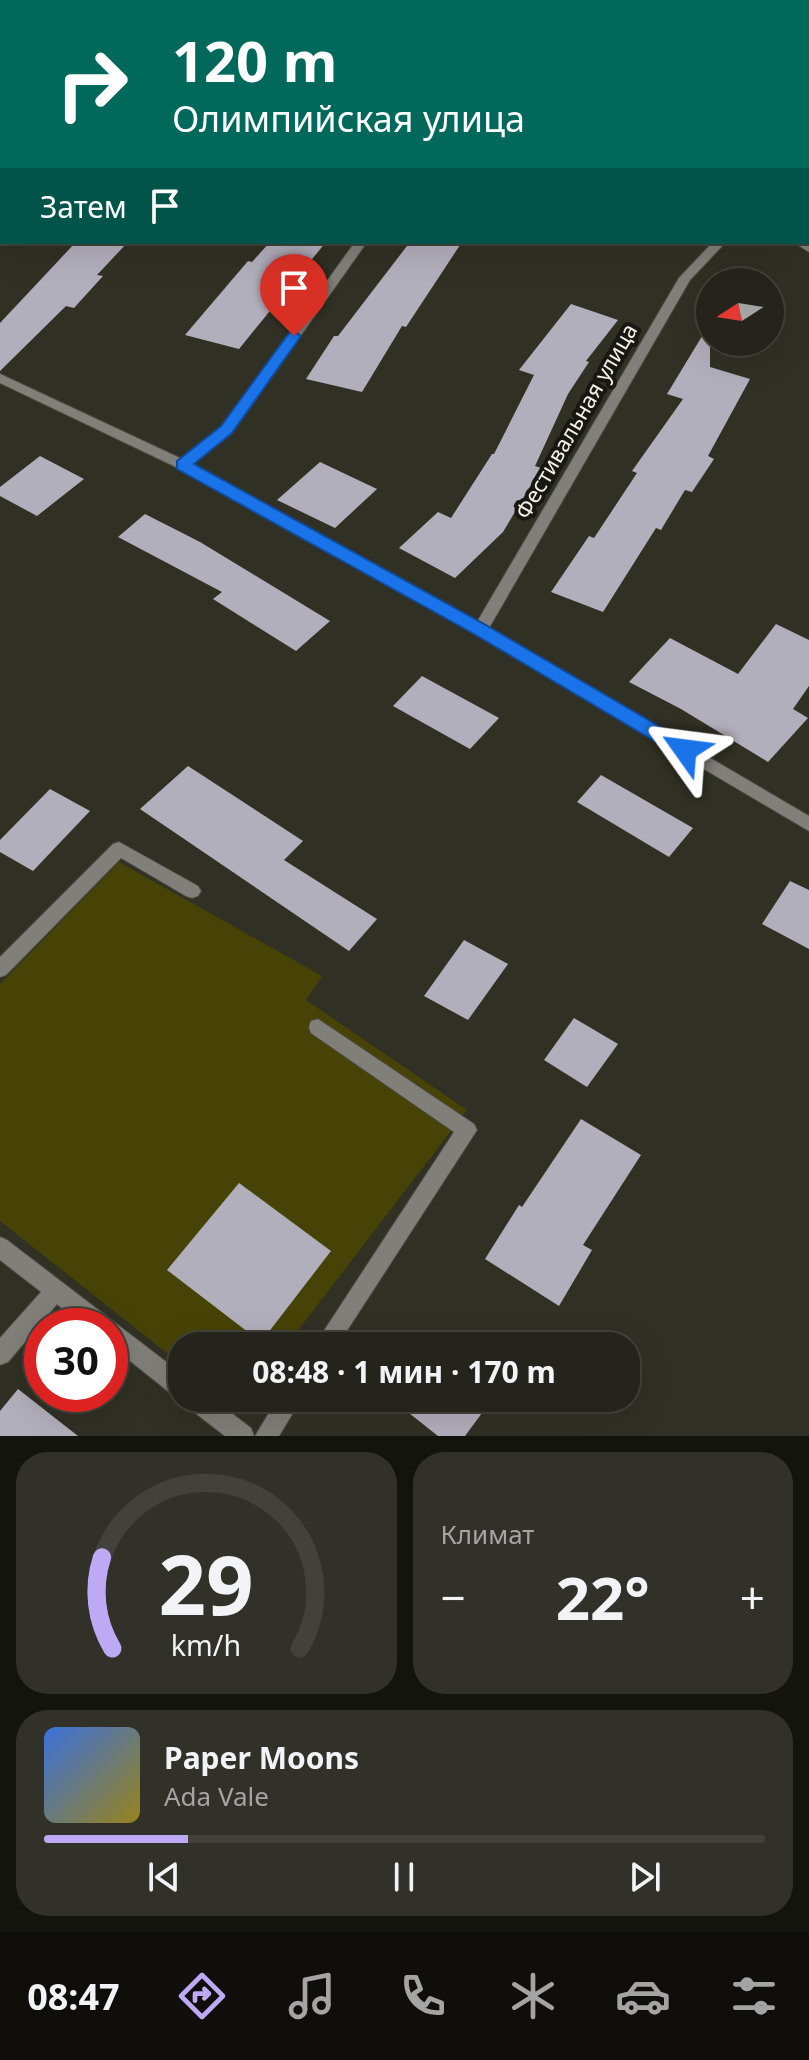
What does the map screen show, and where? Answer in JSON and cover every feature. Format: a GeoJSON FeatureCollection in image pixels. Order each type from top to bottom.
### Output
{"type":"FeatureCollection","features":[{"type":"Feature","properties":{"kind":"street"},"geometry":{"type":"LineString","coordinates":[[183,465],[227,430],[360,244]]}},
{"type":"Feature","properties":{"kind":"street","name":"Фестивальная улица"},"geometry":{"type":"LineString","coordinates":[[480,630],[685,278],[718,244]]}},
{"type":"Feature","properties":{"kind":"street"},"geometry":{"type":"LineString","coordinates":[[0,378],[183,465],[480,630],[809,824]]}},
{"type":"Feature","properties":{"kind":"street"},"geometry":{"type":"LineString","coordinates":[[0,969],[119,849],[192,891]]}},
{"type":"Feature","properties":{"kind":"street"},"geometry":{"type":"LineString","coordinates":[[318,1027],[467,1130],[334,1332]]}},
{"type":"Feature","properties":{"kind":"street"},"geometry":{"type":"LineString","coordinates":[[0,1247],[79,1308]]}},
{"type":"Feature","properties":{"kind":"street"},"geometry":{"type":"LineString","coordinates":[[0,1354],[56,1290]]}},
{"type":"Feature","properties":{"kind":"street"},"geometry":{"type":"LineString","coordinates":[[128,1346],[168,1377]]}},
{"type":"Feature","properties":{"kind":"street"},"geometry":{"type":"LineString","coordinates":[[212,1412],[243,1436]]}},
{"type":"Feature","properties":{"kind":"street"},"geometry":{"type":"LineString","coordinates":[[266,1436],[282,1412]]}},
{"type":"Feature","properties":{"kind":"shaded area"},"geometry":{"type":"Polygon","coordinates":[[[119,862],[322,976],[306,1000],[467,1110],[297,1332],[168,1332],[168,1354],[128,1322],[128,1308],[110,1308],[0,1221],[0,984],[119,862]]]}},
{"type":"Feature","properties":{"kind":"building"},"geometry":{"type":"Polygon","coordinates":[[[74,244],[126,244],[97,275],[103,276],[74,308],[66,306],[0,371],[0,323],[74,244]]]}},
{"type":"Feature","properties":{"kind":"building"},"geometry":{"type":"Polygon","coordinates":[[[268,244],[324,244],[239,349],[185,335],[248,261],[252,262],[268,244]]]}},
{"type":"Feature","properties":{"kind":"building"},"geometry":{"type":"Polygon","coordinates":[[[408,244],[461,244],[406,327],[402,326],[362,392],[306,379],[334,336],[338,336],[408,244]]]}},
{"type":"Feature","properties":{"kind":"building"},"geometry":{"type":"Polygon","coordinates":[[[571,304],[618,320],[586,361],[589,362],[568,394],[535,466],[541,468],[503,532],[455,578],[399,548],[438,512],[451,518],[494,454],[534,375],[519,370],[571,304]]]}},
{"type":"Feature","properties":{"kind":"building"},"geometry":{"type":"Polygon","coordinates":[[[696,346],[696,356],[710,356],[710,367],[750,379],[708,456],[714,459],[692,492],[685,490],[661,530],[656,528],[603,612],[551,592],[589,536],[594,538],[637,473],[632,471],[683,399],[667,394],[696,346]]]}},
{"type":"Feature","properties":{"kind":"building"},"geometry":{"type":"Polygon","coordinates":[[[40,456],[84,479],[37,516],[0,496],[0,487],[40,456]]]}},
{"type":"Feature","properties":{"kind":"building"},"geometry":{"type":"Polygon","coordinates":[[[320,462],[377,489],[335,528],[277,500],[320,462]]]}},
{"type":"Feature","properties":{"kind":"building"},"geometry":{"type":"Polygon","coordinates":[[[145,514],[200,542],[330,621],[296,651],[213,599],[222,592],[118,537],[145,514]]]}},
{"type":"Feature","properties":{"kind":"building"},"geometry":{"type":"Polygon","coordinates":[[[776,624],[809,640],[809,686],[793,709],[808,718],[768,762],[681,709],[629,682],[670,638],[738,674],[776,624]]]}},
{"type":"Feature","properties":{"kind":"building"},"geometry":{"type":"Polygon","coordinates":[[[422,676],[499,718],[470,749],[393,706],[422,676]]]}},
{"type":"Feature","properties":{"kind":"building"},"geometry":{"type":"Polygon","coordinates":[[[188,766],[303,841],[284,860],[377,919],[349,951],[140,809],[188,766]]]}},
{"type":"Feature","properties":{"kind":"building"},"geometry":{"type":"Polygon","coordinates":[[[601,775],[693,828],[669,857],[577,802],[601,775]]]}},
{"type":"Feature","properties":{"kind":"building"},"geometry":{"type":"Polygon","coordinates":[[[50,789],[90,811],[33,871],[0,852],[0,840],[50,789]]]}},
{"type":"Feature","properties":{"kind":"building"},"geometry":{"type":"Polygon","coordinates":[[[790,881],[809,890],[809,949],[762,924],[790,881]]]}},
{"type":"Feature","properties":{"kind":"building"},"geometry":{"type":"Polygon","coordinates":[[[464,940],[508,964],[468,1020],[424,996],[464,940]]]}},
{"type":"Feature","properties":{"kind":"building"},"geometry":{"type":"Polygon","coordinates":[[[574,1018],[618,1044],[587,1087],[544,1060],[574,1018]]]}},
{"type":"Feature","properties":{"kind":"building"},"geometry":{"type":"Polygon","coordinates":[[[581,1119],[641,1155],[583,1245],[592,1250],[559,1306],[485,1259],[519,1205],[522,1207],[581,1119]]]}},
{"type":"Feature","properties":{"kind":"building"},"geometry":{"type":"Polygon","coordinates":[[[239,1183],[331,1251],[269,1332],[248,1332],[167,1270],[239,1183]]]}},
{"type":"Feature","properties":{"kind":"building"},"geometry":{"type":"Polygon","coordinates":[[[18,1389],[24,1394],[24,1412],[47,1412],[78,1436],[0,1436],[0,1411],[18,1389]]]}},
{"type":"Feature","properties":{"kind":"building"},"geometry":{"type":"Polygon","coordinates":[[[408,1412],[482,1413],[465,1436],[438,1436],[408,1412]]]}},
{"type":"Feature","properties":{"kind":"route"},"geometry":{"type":"LineString","coordinates":[[294,336],[227,430],[183,465],[480,630],[685,750]]}}]}
